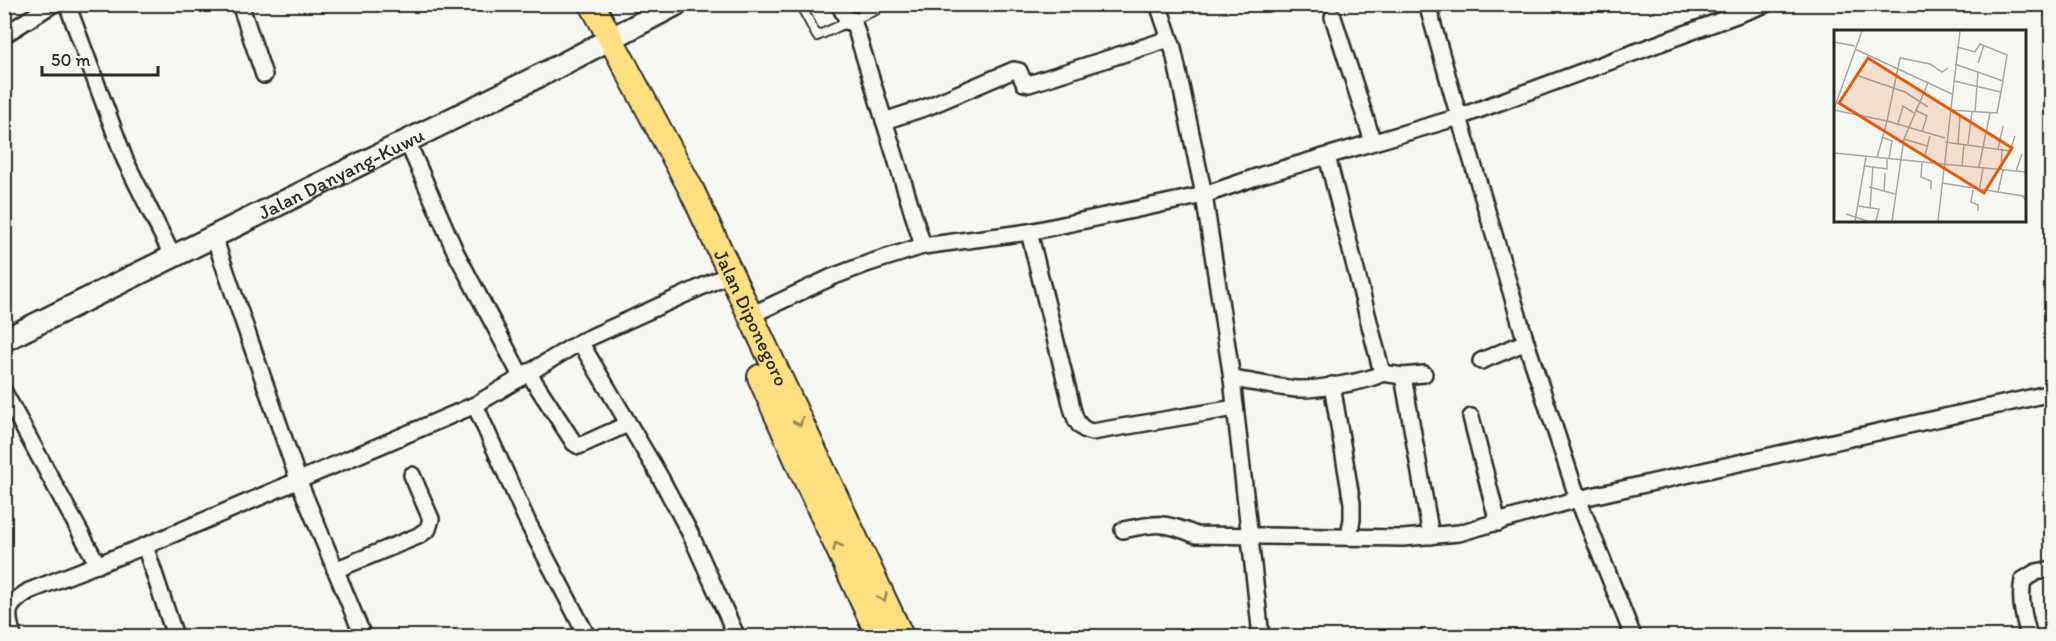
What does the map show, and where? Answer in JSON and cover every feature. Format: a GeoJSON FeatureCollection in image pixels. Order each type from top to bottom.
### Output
{"type":"FeatureCollection","features":[{"type":"Feature","properties":{"kind":"main road","name":"Jalan Diponegoro"},"geometry":{"type":"LineString","coordinates":[[577,4],[605,43],[691,189],[723,276],[801,469],[892,635]]}},
{"type":"Feature","properties":{"kind":"main road","name":"Jalan Diponegoro"},"geometry":{"type":"LineString","coordinates":[[592,4],[605,43]]}},
{"type":"Feature","properties":{"kind":"main road","name":"Jalan Danyang-Kuwu"},"geometry":{"type":"LineString","coordinates":[[4,340],[605,43],[677,4]]}},
{"type":"Feature","properties":{"kind":"main road","name":"Jalan Diponegoro"},"geometry":{"type":"LineString","coordinates":[[723,276],[750,316],[892,635]]}},
{"type":"Feature","properties":{"kind":"street"},"geometry":{"type":"LineString","coordinates":[[4,35],[53,4]]}},
{"type":"Feature","properties":{"kind":"street"},"geometry":{"type":"LineString","coordinates":[[68,4],[125,160],[173,257]]}},
{"type":"Feature","properties":{"kind":"street"},"geometry":{"type":"LineString","coordinates":[[240,4],[264,75]]}},
{"type":"Feature","properties":{"kind":"street"},"geometry":{"type":"LineString","coordinates":[[839,4],[855,19],[923,246]]}},
{"type":"Feature","properties":{"kind":"street"},"geometry":{"type":"LineString","coordinates":[[1158,4],[1169,39],[1204,195],[1232,379],[1261,636]]}},
{"type":"Feature","properties":{"kind":"street"},"geometry":{"type":"LineString","coordinates":[[1426,4],[1526,342],[1578,499],[1633,636]]}},
{"type":"Feature","properties":{"kind":"street"},"geometry":{"type":"LineString","coordinates":[[750,316],[832,277],[923,246],[1029,232],[1204,195],[1262,175],[1459,117],[1766,4]]}},
{"type":"Feature","properties":{"kind":"street"},"geometry":{"type":"LineString","coordinates":[[1333,17],[1374,142]]}},
{"type":"Feature","properties":{"kind":"street"},"geometry":{"type":"LineString","coordinates":[[884,121],[927,107],[1014,70],[1019,70],[1024,83],[1029,84],[1169,39]]}},
{"type":"Feature","properties":{"kind":"street"},"geometry":{"type":"LineString","coordinates":[[407,141],[456,253],[525,374],[574,443],[579,446],[628,424]]}},
{"type":"Feature","properties":{"kind":"street"},"geometry":{"type":"LineString","coordinates":[[1327,156],[1382,373]]}},
{"type":"Feature","properties":{"kind":"street"},"geometry":{"type":"LineString","coordinates":[[1029,232],[1069,395],[1076,419],[1082,429],[1092,432],[1235,408]]}},
{"type":"Feature","properties":{"kind":"street"},"geometry":{"type":"LineString","coordinates":[[214,237],[299,482],[363,636]]}},
{"type":"Feature","properties":{"kind":"street"},"geometry":{"type":"LineString","coordinates":[[13,636],[8,613],[13,601],[29,591],[299,482],[476,405],[580,342],[723,276]]}},
{"type":"Feature","properties":{"kind":"street"},"geometry":{"type":"LineString","coordinates":[[580,342],[690,532],[736,635]]}},
{"type":"Feature","properties":{"kind":"street"},"geometry":{"type":"LineString","coordinates":[[1481,361],[1526,342]]}},
{"type":"Feature","properties":{"kind":"street"},"geometry":{"type":"LineString","coordinates":[[1232,379],[1297,389],[1376,377],[1382,373],[1403,376],[1424,374]]}},
{"type":"Feature","properties":{"kind":"street"},"geometry":{"type":"LineString","coordinates":[[1403,376],[1431,536]]}},
{"type":"Feature","properties":{"kind":"street"},"geometry":{"type":"LineString","coordinates":[[1332,385],[1352,503],[1349,537]]}},
{"type":"Feature","properties":{"kind":"street"},"geometry":{"type":"LineString","coordinates":[[4,392],[98,565]]}},
{"type":"Feature","properties":{"kind":"street"},"geometry":{"type":"LineString","coordinates":[[1123,530],[1155,524],[1174,525],[1196,534],[1248,536],[1431,536],[1459,533],[1578,499],[2052,393]]}},
{"type":"Feature","properties":{"kind":"street"},"geometry":{"type":"LineString","coordinates":[[476,405],[528,523],[587,636]]}},
{"type":"Feature","properties":{"kind":"street"},"geometry":{"type":"LineString","coordinates":[[1471,417],[1498,523]]}},
{"type":"Feature","properties":{"kind":"street"},"geometry":{"type":"LineString","coordinates":[[335,570],[418,536],[428,529],[431,519],[412,475]]}},
{"type":"Feature","properties":{"kind":"street"},"geometry":{"type":"LineString","coordinates":[[145,546],[175,636]]}},
{"type":"Feature","properties":{"kind":"street"},"geometry":{"type":"LineString","coordinates":[[2029,636],[2020,593],[2023,580],[2036,572],[2052,569]]}},
{"type":"Feature","properties":{"kind":"lane"},"geometry":{"type":"LineString","coordinates":[[800,4],[817,36],[876,10]]}},
{"type":"Feature","properties":{"kind":"lane"},"geometry":{"type":"LineString","coordinates":[[855,19],[859,4]]}}]}
